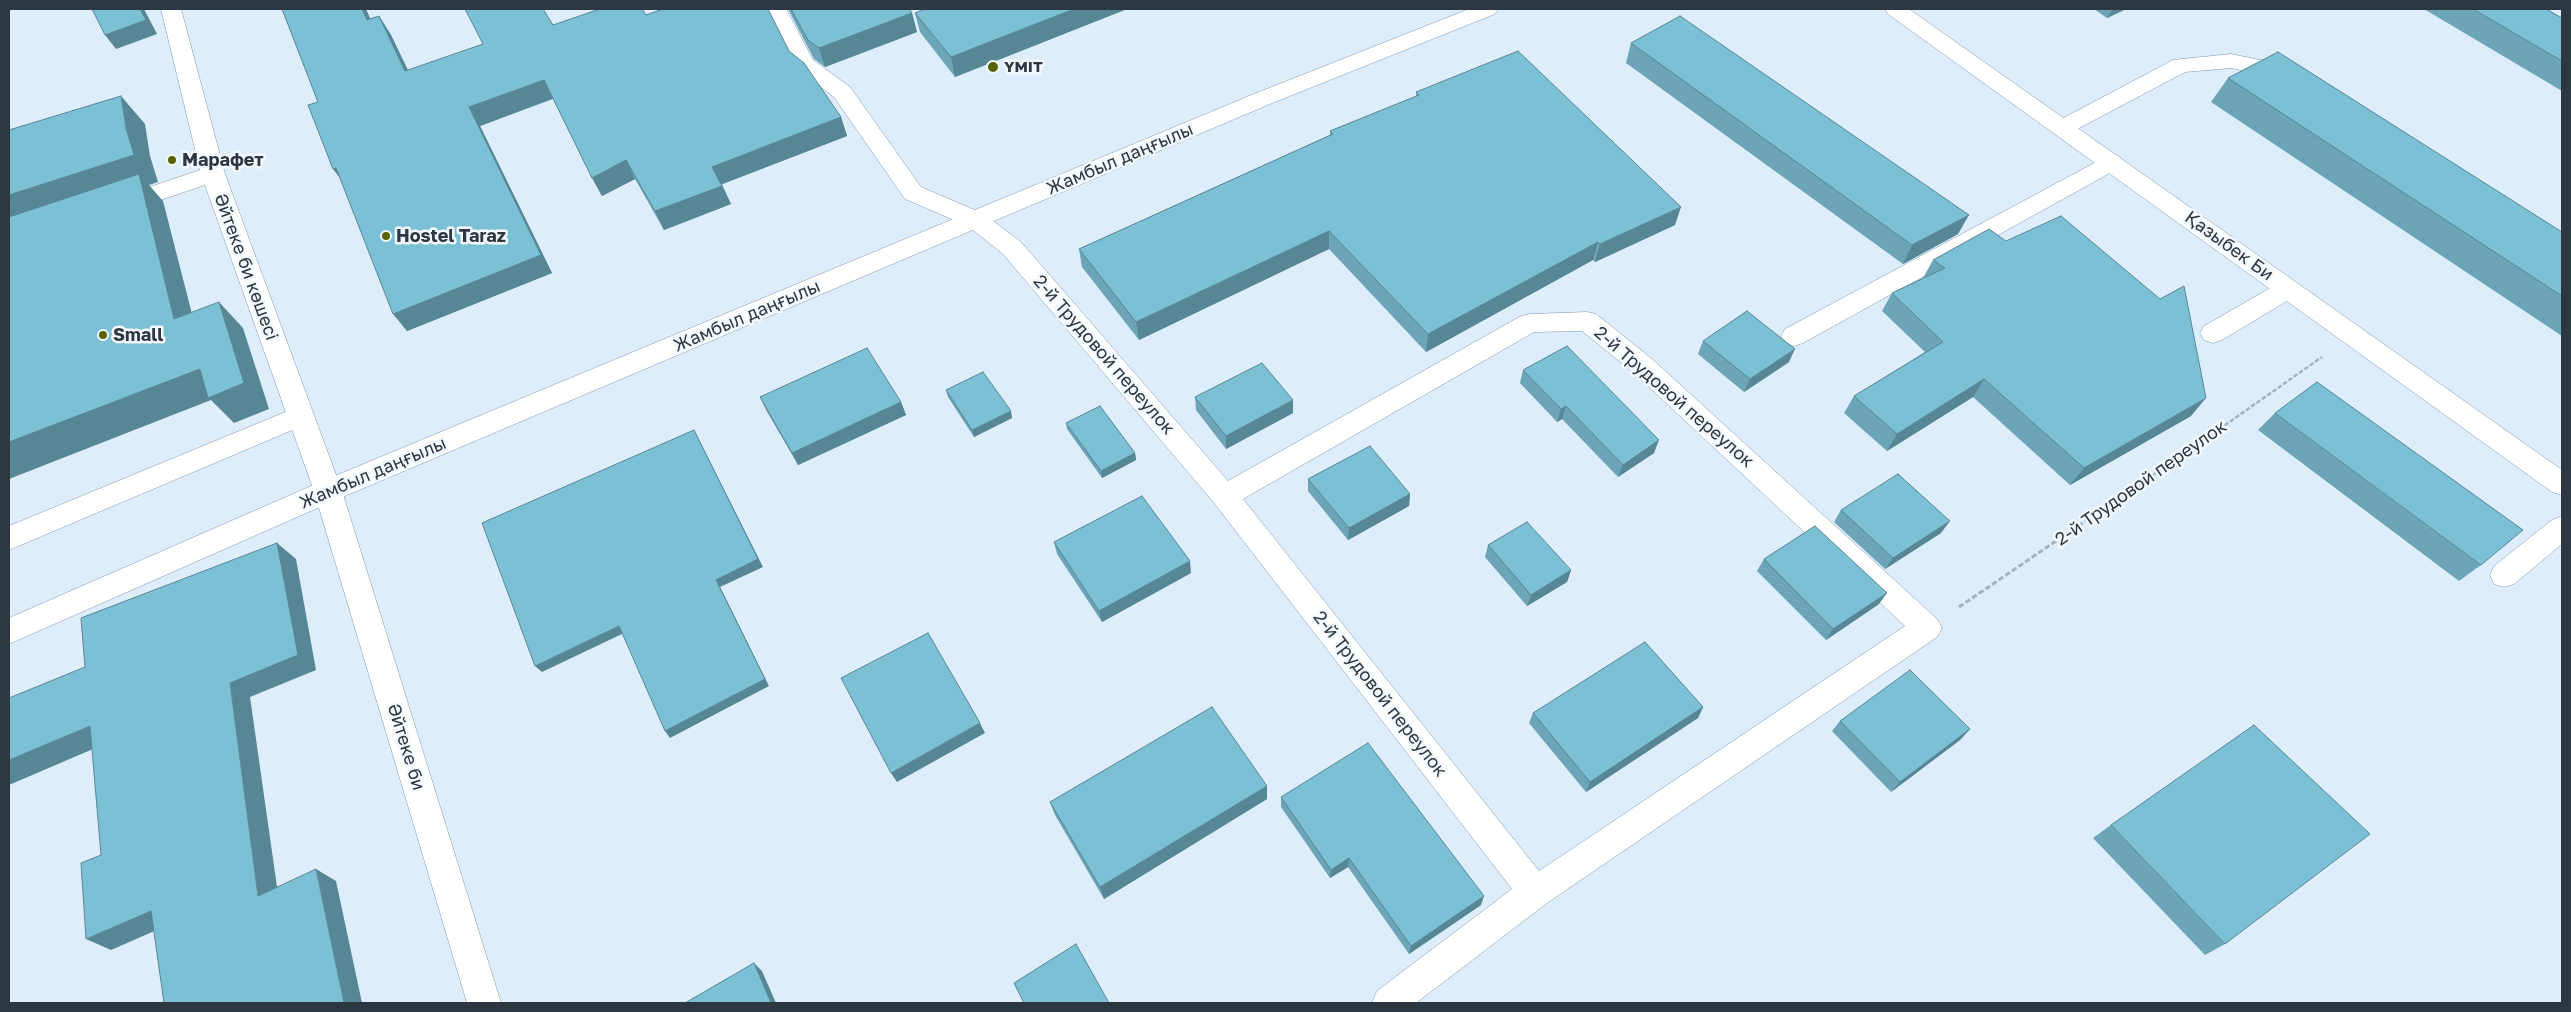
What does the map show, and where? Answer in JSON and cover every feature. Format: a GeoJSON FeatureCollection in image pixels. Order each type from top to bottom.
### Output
{"type":"FeatureCollection","features":[{"type":"Feature","properties":{"kind":"street","name":"Әйтеке би көшесі"},"geometry":{"type":"LineString","coordinates":[[171,9],[213,174],[328,491]]}},
{"type":"Feature","properties":{"kind":"street","name":"2-й Трудовой переулок"},"geometry":{"type":"LineString","coordinates":[[776,9],[805,64],[842,92],[913,193],[976,220],[1012,248],[1225,496],[1535,892]]}},
{"type":"Feature","properties":{"kind":"street","name":"Жамбыл даңғылы"},"geometry":{"type":"LineString","coordinates":[[9,631],[328,491],[1262,99],[1486,9]]}},
{"type":"Feature","properties":{"kind":"street","name":"Қазыбек Би"},"geometry":{"type":"LineString","coordinates":[[1895,9],[2562,484]]}},
{"type":"Feature","properties":{"kind":"street"},"geometry":{"type":"LineString","coordinates":[[2062,128],[2181,64],[2231,62],[2286,72]]}},
{"type":"Feature","properties":{"kind":"street"},"geometry":{"type":"LineString","coordinates":[[1794,336],[2111,162]]}},
{"type":"Feature","properties":{"kind":"street"},"geometry":{"type":"LineString","coordinates":[[102,212],[213,174]]}},
{"type":"Feature","properties":{"kind":"street"},"geometry":{"type":"LineString","coordinates":[[2213,333],[2288,289]]}},
{"type":"Feature","properties":{"kind":"street","name":"2-й Трудовой переулок"},"geometry":{"type":"LineString","coordinates":[[1225,496],[1530,323],[1588,321],[1643,366],[1927,628]]}},
{"type":"Feature","properties":{"kind":"street"},"geometry":{"type":"LineString","coordinates":[[9,538],[300,416]]}},
{"type":"Feature","properties":{"kind":"street","name":"Әйтеке би"},"geometry":{"type":"LineString","coordinates":[[328,491],[484,1003]]}},
{"type":"Feature","properties":{"kind":"street"},"geometry":{"type":"LineString","coordinates":[[2504,575],[2562,528]]}},
{"type":"Feature","properties":{"kind":"street"},"geometry":{"type":"LineString","coordinates":[[1389,1003],[1535,892],[1927,628]]}},
{"type":"Feature","properties":{"kind":"path","name":"2-й Трудовой переулок"},"geometry":{"type":"LineString","coordinates":[[1927,628],[2108,507],[2353,335]]}},
{"type":"Feature","properties":{"kind":"building"},"geometry":{"type":"Polygon","coordinates":[[[92,9],[140,9],[146,20],[105,35],[92,9]]]}},
{"type":"Feature","properties":{"kind":"building"},"geometry":{"type":"Polygon","coordinates":[[[282,9],[362,9],[367,20],[379,16],[405,71],[483,44],[465,9],[543,9],[553,25],[600,9],[642,9],[646,15],[663,9],[768,9],[789,51],[804,63],[841,117],[712,167],[722,186],[655,211],[626,160],[592,178],[544,80],[469,107],[541,255],[393,314],[336,168],[333,169],[308,105],[318,102],[282,9]]]}},
{"type":"Feature","properties":{"kind":"building"},"geometry":{"type":"Polygon","coordinates":[[[791,9],[909,9],[912,13],[819,48],[808,40],[791,9]]]}},
{"type":"Feature","properties":{"kind":"building"},"geometry":{"type":"Polygon","coordinates":[[[925,9],[1074,9],[951,57],[915,13],[925,9]]]}},
{"type":"Feature","properties":{"kind":"building"},"geometry":{"type":"Polygon","coordinates":[[[2473,9],[2546,9],[2562,18],[2562,61],[2473,9]]]}},
{"type":"Feature","properties":{"kind":"building"},"geometry":{"type":"Polygon","coordinates":[[[1680,16],[1969,215],[1912,245],[1631,43],[1680,16]]]}},
{"type":"Feature","properties":{"kind":"building"},"geometry":{"type":"Polygon","coordinates":[[[1518,51],[1681,207],[1600,244],[1598,242],[1428,334],[1329,231],[1136,322],[1079,249],[1333,134],[1330,131],[1419,95],[1416,92],[1518,51]]]}},
{"type":"Feature","properties":{"kind":"building"},"geometry":{"type":"Polygon","coordinates":[[[2278,52],[2562,232],[2562,296],[2228,78],[2278,52]]]}},
{"type":"Feature","properties":{"kind":"building"},"geometry":{"type":"Polygon","coordinates":[[[121,96],[126,128],[134,155],[9,195],[9,130],[121,96]]]}},
{"type":"Feature","properties":{"kind":"building","name":"Small"},"geometry":{"type":"Polygon","coordinates":[[[139,174],[174,319],[219,302],[244,383],[208,398],[200,369],[9,442],[9,217],[139,174]]]}},
{"type":"Feature","properties":{"kind":"building"},"geometry":{"type":"Polygon","coordinates":[[[2061,216],[2160,299],[2184,286],[2206,398],[2084,468],[1984,379],[1897,434],[1854,396],[1943,342],[1892,293],[1945,268],[1933,260],[1989,229],[2006,241],[2061,216]]]}},
{"type":"Feature","properties":{"kind":"building"},"geometry":{"type":"Polygon","coordinates":[[[1747,311],[1795,349],[1750,379],[1703,341],[1747,311]]]}},
{"type":"Feature","properties":{"kind":"building"},"geometry":{"type":"Polygon","coordinates":[[[1567,346],[1659,440],[1623,465],[1566,406],[1561,409],[1523,370],[1567,346]]]}},
{"type":"Feature","properties":{"kind":"building"},"geometry":{"type":"Polygon","coordinates":[[[867,348],[901,402],[792,453],[760,397],[867,348]]]}},
{"type":"Feature","properties":{"kind":"building"},"geometry":{"type":"Polygon","coordinates":[[[1262,363],[1293,400],[1226,436],[1195,397],[1262,363]]]}},
{"type":"Feature","properties":{"kind":"building"},"geometry":{"type":"Polygon","coordinates":[[[983,372],[1011,411],[972,430],[946,390],[983,372]]]}},
{"type":"Feature","properties":{"kind":"building"},"geometry":{"type":"Polygon","coordinates":[[[2317,382],[2523,530],[2481,565],[2275,413],[2317,382]]]}},
{"type":"Feature","properties":{"kind":"building"},"geometry":{"type":"Polygon","coordinates":[[[1100,406],[1135,453],[1101,471],[1066,423],[1100,406]]]}},
{"type":"Feature","properties":{"kind":"building"},"geometry":{"type":"Polygon","coordinates":[[[694,430],[758,559],[716,580],[765,679],[665,731],[619,626],[535,666],[482,523],[694,430]]]}},
{"type":"Feature","properties":{"kind":"building"},"geometry":{"type":"Polygon","coordinates":[[[1370,446],[1410,494],[1349,528],[1308,479],[1370,446]]]}},
{"type":"Feature","properties":{"kind":"building"},"geometry":{"type":"Polygon","coordinates":[[[1898,474],[1950,521],[1893,558],[1841,510],[1898,474]]]}},
{"type":"Feature","properties":{"kind":"building"},"geometry":{"type":"Polygon","coordinates":[[[1142,496],[1190,561],[1099,611],[1054,542],[1142,496]]]}},
{"type":"Feature","properties":{"kind":"building"},"geometry":{"type":"Polygon","coordinates":[[[1527,522],[1571,570],[1531,595],[1488,545],[1527,522]]]}},
{"type":"Feature","properties":{"kind":"building"},"geometry":{"type":"Polygon","coordinates":[[[1815,526],[1887,593],[1833,629],[1764,559],[1815,526]]]}},
{"type":"Feature","properties":{"kind":"building"},"geometry":{"type":"Polygon","coordinates":[[[277,543],[298,655],[230,683],[258,896],[316,869],[344,1003],[164,1003],[151,911],[86,939],[81,863],[101,855],[90,726],[9,760],[9,698],[85,667],[81,618],[277,543]]]}},
{"type":"Feature","properties":{"kind":"building"},"geometry":{"type":"Polygon","coordinates":[[[928,633],[980,723],[891,773],[841,678],[928,633]]]}},
{"type":"Feature","properties":{"kind":"building"},"geometry":{"type":"Polygon","coordinates":[[[1645,642],[1703,707],[1590,782],[1533,713],[1645,642]]]}},
{"type":"Feature","properties":{"kind":"building"},"geometry":{"type":"Polygon","coordinates":[[[1910,670],[1970,729],[1900,782],[1840,721],[1910,670]]]}},
{"type":"Feature","properties":{"kind":"building"},"geometry":{"type":"Polygon","coordinates":[[[1212,707],[1267,786],[1100,887],[1050,802],[1212,707]]]}},
{"type":"Feature","properties":{"kind":"building"},"geometry":{"type":"Polygon","coordinates":[[[2254,725],[2370,834],[2225,944],[2111,825],[2254,725]]]}},
{"type":"Feature","properties":{"kind":"building"},"geometry":{"type":"Polygon","coordinates":[[[1368,743],[1484,896],[1411,946],[1349,858],[1331,870],[1281,797],[1368,743]]]}},
{"type":"Feature","properties":{"kind":"building"},"geometry":{"type":"Polygon","coordinates":[[[1076,944],[1109,1003],[1024,1003],[1014,983],[1076,944]]]}},
{"type":"Feature","properties":{"kind":"building"},"geometry":{"type":"Polygon","coordinates":[[[754,963],[771,1003],[685,1003],[754,963]]]}},
{"type":"Feature","properties":{"kind":"place","name":"YMIT"},"geometry":{"type":"Point","coordinates":[993,67]}},
{"type":"Feature","properties":{"kind":"place","name":"Марафет"},"geometry":{"type":"Point","coordinates":[172,160]}},
{"type":"Feature","properties":{"kind":"place","name":"Hostel Taraz"},"geometry":{"type":"Point","coordinates":[386,236]}},
{"type":"Feature","properties":{"kind":"place","name":"Small"},"geometry":{"type":"Point","coordinates":[103,335]}}]}
